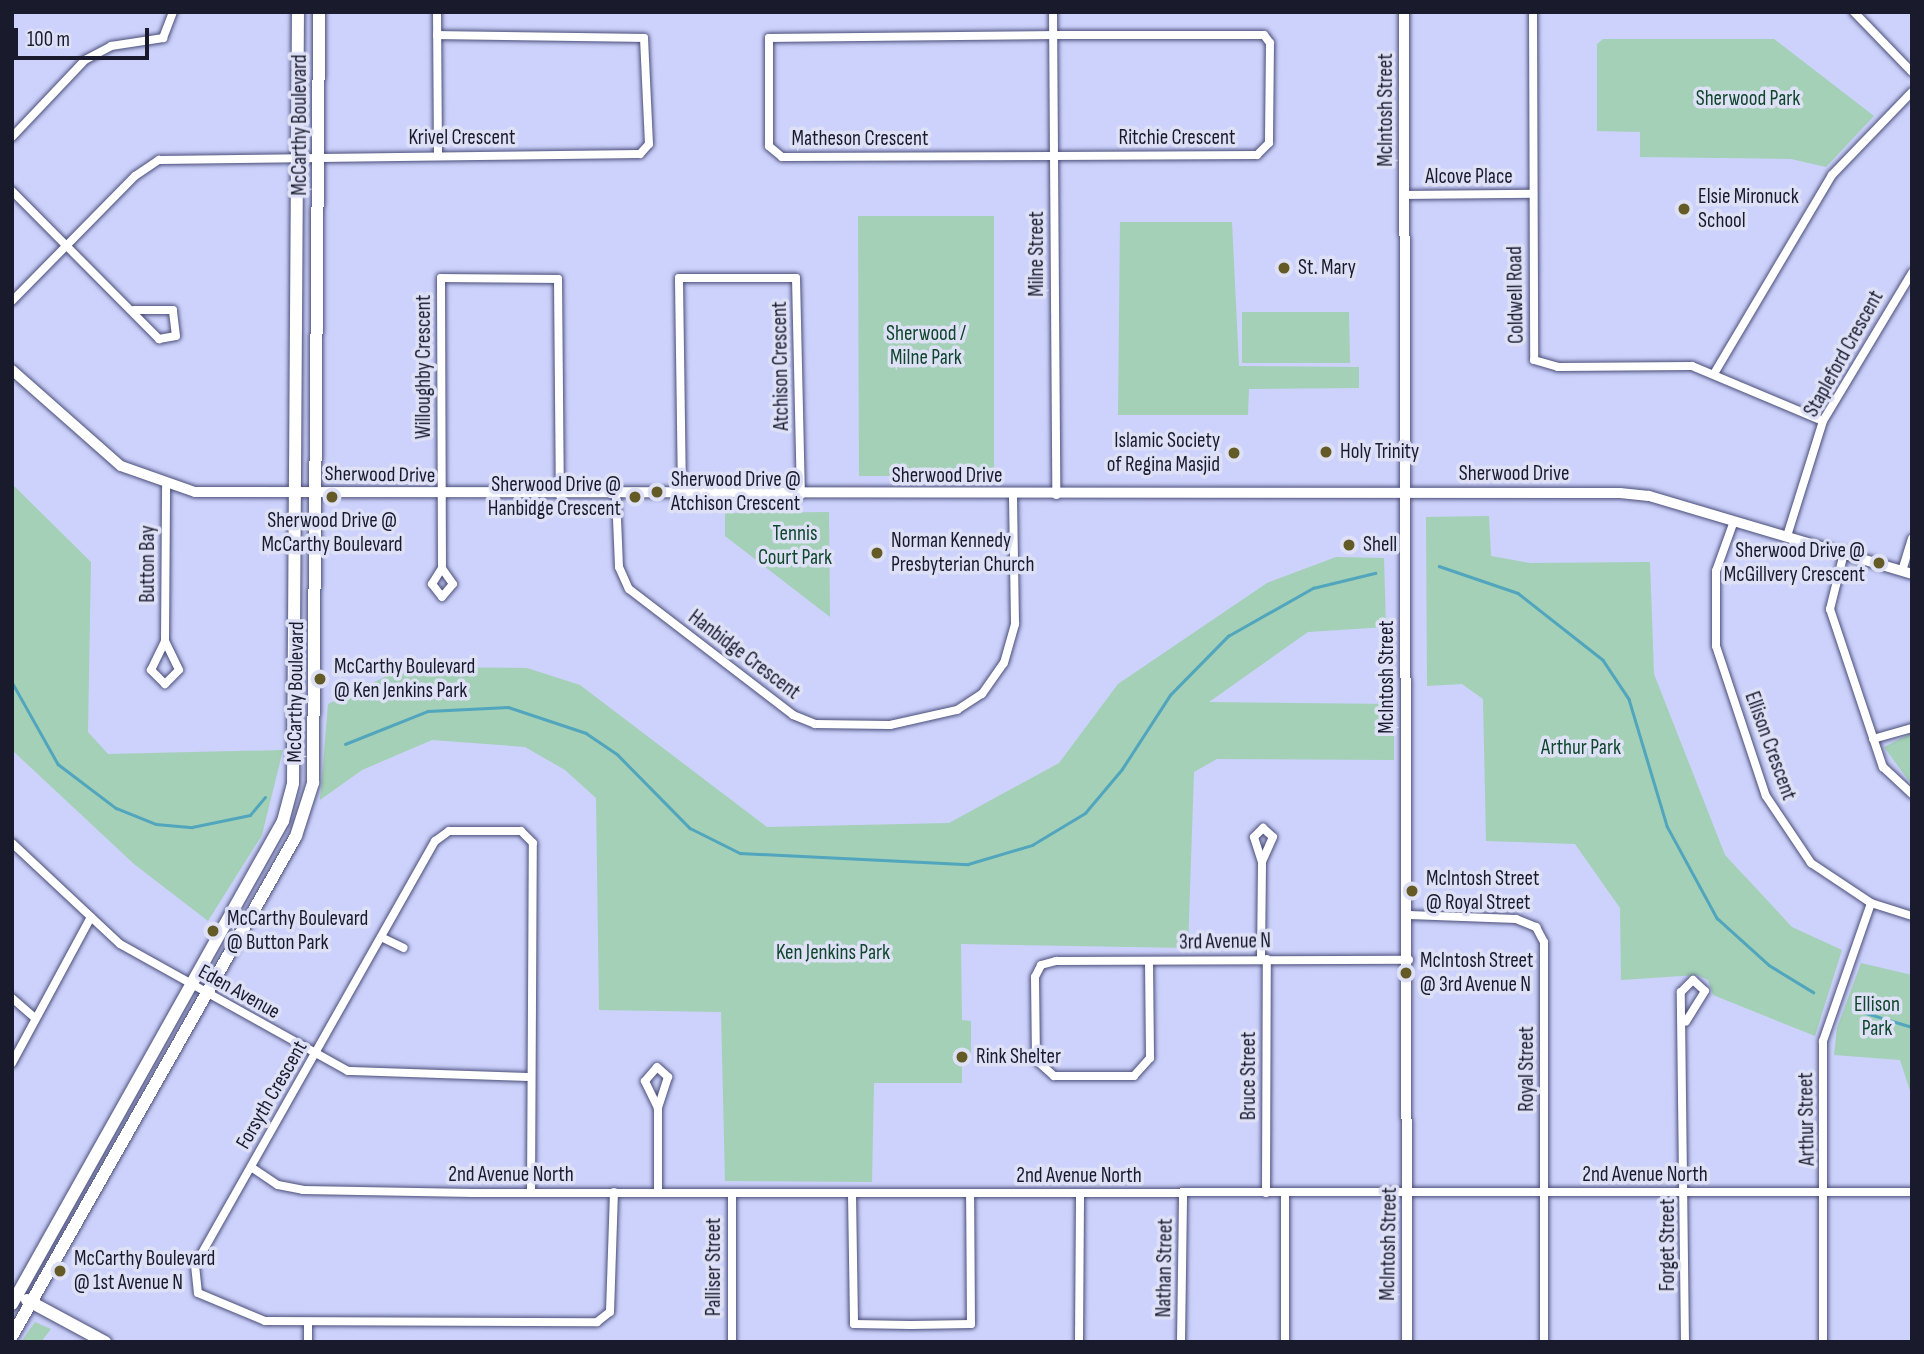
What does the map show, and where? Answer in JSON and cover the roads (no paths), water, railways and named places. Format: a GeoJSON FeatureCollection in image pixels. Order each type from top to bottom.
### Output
{"type":"FeatureCollection","features":[{"type":"Feature","properties":{"kind":"main road","name":"McCarthy Boulevard"},"geometry":{"type":"LineString","coordinates":[[14,1297],[283,821],[293,783],[300,494],[301,157],[298,12]]}},
{"type":"Feature","properties":{"kind":"main road","name":"McCarthy Boulevard"},"geometry":{"type":"LineString","coordinates":[[12,1336],[209,996],[296,836],[313,783],[319,494],[319,12]]}},
{"type":"Feature","properties":{"kind":"main road"},"geometry":{"type":"LineString","coordinates":[[14,1297],[32,1302],[105,1342]]}},
{"type":"Feature","properties":{"kind":"street"},"geometry":{"type":"LineString","coordinates":[[12,137],[85,60],[111,47],[163,38],[173,12]]}},
{"type":"Feature","properties":{"kind":"street"},"geometry":{"type":"LineString","coordinates":[[437,12],[439,156]]}},
{"type":"Feature","properties":{"kind":"street","name":"Milne Street"},"geometry":{"type":"LineString","coordinates":[[1053,12],[1056,495]]}},
{"type":"Feature","properties":{"kind":"street","name":"McIntosh Street"},"geometry":{"type":"LineString","coordinates":[[1404,12],[1410,1192],[1407,1342]]}},
{"type":"Feature","properties":{"kind":"street","name":"Coldwell Road"},"geometry":{"type":"LineString","coordinates":[[1533,12],[1534,359],[1558,367],[1692,366],[1715,372],[1823,421]]}},
{"type":"Feature","properties":{"kind":"street"},"geometry":{"type":"LineString","coordinates":[[1854,12],[1912,72]]}},
{"type":"Feature","properties":{"kind":"street","name":"Krivel Crescent"},"geometry":{"type":"LineString","coordinates":[[12,301],[66,243],[159,160],[640,154],[649,144],[649,44],[634,33],[437,35]]}},
{"type":"Feature","properties":{"kind":"street","name":"Ritchie Crescent"},"geometry":{"type":"LineString","coordinates":[[1054,35],[1252,34],[1269,43],[1269,143],[1257,155],[1054,156]]}},
{"type":"Feature","properties":{"kind":"street","name":"Matheson Crescent"},"geometry":{"type":"LineString","coordinates":[[1054,35],[782,35],[769,38],[766,48],[768,146],[782,157],[1054,156]]}},
{"type":"Feature","properties":{"kind":"street"},"geometry":{"type":"LineString","coordinates":[[1715,372],[1832,175],[1912,92]]}},
{"type":"Feature","properties":{"kind":"street"},"geometry":{"type":"LineString","coordinates":[[12,191],[134,310],[159,339],[176,336],[173,310],[134,310]]}},
{"type":"Feature","properties":{"kind":"street","name":"Alcove Place"},"geometry":{"type":"LineString","coordinates":[[1405,195],[1532,194]]}},
{"type":"Feature","properties":{"kind":"street","name":"Stapleford Crescent"},"geometry":{"type":"LineString","coordinates":[[1787,536],[1823,421],[1912,273]]}},
{"type":"Feature","properties":{"kind":"street","name":"Willoughby Crescent"},"geometry":{"type":"LineString","coordinates":[[442,495],[441,278],[558,279],[560,495]]}},
{"type":"Feature","properties":{"kind":"street","name":"Atchison Crescent"},"geometry":{"type":"LineString","coordinates":[[682,495],[679,278],[796,278],[801,495]]}},
{"type":"Feature","properties":{"kind":"street"},"geometry":{"type":"LineString","coordinates":[[1903,285],[1912,291]]}},
{"type":"Feature","properties":{"kind":"street","name":"Sherwood Drive"},"geometry":{"type":"LineString","coordinates":[[12,370],[98,450],[166,486],[300,494],[442,495],[1620,493],[1734,521],[1907,572]]}},
{"type":"Feature","properties":{"kind":"street","name":"Button Bay"},"geometry":{"type":"LineString","coordinates":[[165,641],[179,670],[165,684],[151,670],[165,641],[166,486]]}},
{"type":"Feature","properties":{"kind":"street"},"geometry":{"type":"LineString","coordinates":[[442,495],[442,568]]}},
{"type":"Feature","properties":{"kind":"street","name":"Hanbidge Crescent"},"geometry":{"type":"LineString","coordinates":[[616,495],[619,567],[629,589],[793,715],[815,724],[890,725],[957,709],[982,694],[1004,663],[1015,624],[1013,495]]}},
{"type":"Feature","properties":{"kind":"street","name":"Ellison Crescent"},"geometry":{"type":"LineString","coordinates":[[1734,521],[1716,571],[1716,646],[1766,796],[1811,863],[1871,903],[1912,916]]}},
{"type":"Feature","properties":{"kind":"street"},"geometry":{"type":"LineString","coordinates":[[1907,572],[1912,538]]}},
{"type":"Feature","properties":{"kind":"street"},"geometry":{"type":"LineString","coordinates":[[1844,553],[1830,609],[1883,767],[1912,794]]}},
{"type":"Feature","properties":{"kind":"street"},"geometry":{"type":"LineString","coordinates":[[1873,739],[1912,728]]}},
{"type":"Feature","properties":{"kind":"street","name":"Forsyth Crescent"},"geometry":{"type":"LineString","coordinates":[[531,1192],[533,843],[520,831],[449,831],[435,841],[251,1167],[192,1280],[198,1293],[230,1311],[308,1323],[597,1322],[610,1312],[614,1192]]}},
{"type":"Feature","properties":{"kind":"street","name":"Eden Avenue"},"geometry":{"type":"LineString","coordinates":[[12,843],[120,944],[316,1054],[369,1076],[531,1077]]}},
{"type":"Feature","properties":{"kind":"street","name":"Bruce Street"},"geometry":{"type":"LineString","coordinates":[[1262,862],[1266,1193]]}},
{"type":"Feature","properties":{"kind":"street","name":"Arthur Street"},"geometry":{"type":"LineString","coordinates":[[1823,1342],[1824,1033],[1871,903]]}},
{"type":"Feature","properties":{"kind":"street","name":"Royal Street"},"geometry":{"type":"LineString","coordinates":[[1409,915],[1516,919],[1536,927],[1544,942],[1544,1342]]}},
{"type":"Feature","properties":{"kind":"street"},"geometry":{"type":"LineString","coordinates":[[12,1063],[91,916]]}},
{"type":"Feature","properties":{"kind":"street"},"geometry":{"type":"LineString","coordinates":[[381,937],[404,948]]}},
{"type":"Feature","properties":{"kind":"street","name":"3rd Avenue N"},"geometry":{"type":"LineString","coordinates":[[1149,961],[1150,1058],[1134,1076],[1054,1076],[1036,1060],[1035,977],[1041,965],[1149,961],[1264,959],[1409,960]]}},
{"type":"Feature","properties":{"kind":"street","name":"Forget Street"},"geometry":{"type":"LineString","coordinates":[[1685,1342],[1686,1022],[1681,992],[1693,980],[1705,991],[1686,1022]]}},
{"type":"Feature","properties":{"kind":"street"},"geometry":{"type":"LineString","coordinates":[[12,998],[35,1018]]}},
{"type":"Feature","properties":{"kind":"street"},"geometry":{"type":"LineString","coordinates":[[658,1108],[645,1081],[657,1067],[668,1077],[658,1108],[659,1192]]}},
{"type":"Feature","properties":{"kind":"street","name":"2nd Avenue North"},"geometry":{"type":"LineString","coordinates":[[251,1167],[278,1185],[303,1190],[852,1194],[1912,1192]]}},
{"type":"Feature","properties":{"kind":"street","name":"Palliser Street"},"geometry":{"type":"LineString","coordinates":[[732,1193],[732,1342]]}},
{"type":"Feature","properties":{"kind":"street"},"geometry":{"type":"LineString","coordinates":[[1080,1193],[1080,1342]]}},
{"type":"Feature","properties":{"kind":"street"},"geometry":{"type":"LineString","coordinates":[[1285,1193],[1285,1342]]}},
{"type":"Feature","properties":{"kind":"street"},"geometry":{"type":"LineString","coordinates":[[852,1194],[853,1324],[911,1325],[971,1324],[970,1194]]}},
{"type":"Feature","properties":{"kind":"street","name":"Nathan Street"},"geometry":{"type":"LineString","coordinates":[[1181,1342],[1183,1194]]}},
{"type":"Feature","properties":{"kind":"street"},"geometry":{"type":"LineString","coordinates":[[308,1323],[308,1342]]}},
{"type":"Feature","properties":{"kind":"waterway"},"geometry":{"type":"LineString","coordinates":[[1439,566],[1518,593],[1603,660],[1629,699],[1667,826],[1717,918],[1769,965],[1813,992]]}},
{"type":"Feature","properties":{"kind":"waterway"},"geometry":{"type":"LineString","coordinates":[[345,744],[428,711],[508,707],[586,733],[617,754],[690,828],[740,853],[968,864],[1032,845],[1085,813],[1122,769],[1170,695],[1228,636],[1313,588],[1375,573]]}},
{"type":"Feature","properties":{"kind":"waterway"},"geometry":{"type":"LineString","coordinates":[[12,682],[58,764],[116,808],[156,824],[192,827],[250,815],[265,797]]}},
{"type":"Feature","properties":{"kind":"waterway"},"geometry":{"type":"LineString","coordinates":[[1856,1010],[1912,1027]]}},
{"type":"Feature","properties":{"kind":"place","name":"Elsie Mironuck School"},"geometry":{"type":"Point","coordinates":[1684,209]}},
{"type":"Feature","properties":{"kind":"place","name":"St. Mary"},"geometry":{"type":"Point","coordinates":[1284,268]}},
{"type":"Feature","properties":{"kind":"place","name":"Holy Trinity"},"geometry":{"type":"Point","coordinates":[1326,452]}},
{"type":"Feature","properties":{"kind":"place","name":"Islamic Society of Regina Masjid"},"geometry":{"type":"Point","coordinates":[1234,453]}},
{"type":"Feature","properties":{"kind":"place","name":"Sherwood Drive @ Atchison Crescent"},"geometry":{"type":"Point","coordinates":[657,492]}},
{"type":"Feature","properties":{"kind":"place","name":"Sherwood Drive @ McCarthy Boulevard"},"geometry":{"type":"Point","coordinates":[332,497]}},
{"type":"Feature","properties":{"kind":"place","name":"Sherwood Drive @ Hanbidge Crescent"},"geometry":{"type":"Point","coordinates":[635,497]}},
{"type":"Feature","properties":{"kind":"place","name":"Shell"},"geometry":{"type":"Point","coordinates":[1349,545]}},
{"type":"Feature","properties":{"kind":"place","name":"Norman Kennedy Presbyterian Church"},"geometry":{"type":"Point","coordinates":[877,553]}},
{"type":"Feature","properties":{"kind":"place","name":"Sherwood Drive @ McGillvery Crescent"},"geometry":{"type":"Point","coordinates":[1879,563]}},
{"type":"Feature","properties":{"kind":"place","name":"McCarthy Boulevard @ Ken Jenkins Park"},"geometry":{"type":"Point","coordinates":[320,679]}},
{"type":"Feature","properties":{"kind":"place","name":"McIntosh Street @ Royal Street"},"geometry":{"type":"Point","coordinates":[1412,891]}},
{"type":"Feature","properties":{"kind":"place","name":"McCarthy Boulevard @ Button Park"},"geometry":{"type":"Point","coordinates":[213,931]}},
{"type":"Feature","properties":{"kind":"place","name":"McIntosh Street @ 3rd Avenue N"},"geometry":{"type":"Point","coordinates":[1406,973]}},
{"type":"Feature","properties":{"kind":"place","name":"Rink Shelter"},"geometry":{"type":"Point","coordinates":[962,1057]}},
{"type":"Feature","properties":{"kind":"place","name":"McCarthy Boulevard @ 1st Avenue N"},"geometry":{"type":"Point","coordinates":[60,1271]}},
{"type":"Feature","properties":{"kind":"park label","name":"Sherwood Park"},"geometry":{"type":"Point","coordinates":[1748,99]}},
{"type":"Feature","properties":{"kind":"park label","name":"Sherwood / Milne Park"},"geometry":{"type":"Point","coordinates":[926,346]}},
{"type":"Feature","properties":{"kind":"park label","name":"Tennis Court Park"},"geometry":{"type":"Point","coordinates":[795,546]}},
{"type":"Feature","properties":{"kind":"park label","name":"Arthur Park"},"geometry":{"type":"Point","coordinates":[1581,748]}},
{"type":"Feature","properties":{"kind":"park label","name":"Ken Jenkins Park"},"geometry":{"type":"Point","coordinates":[833,953]}},
{"type":"Feature","properties":{"kind":"park label","name":"Ellison Park"},"geometry":{"type":"Point","coordinates":[1877,1017]}}]}
